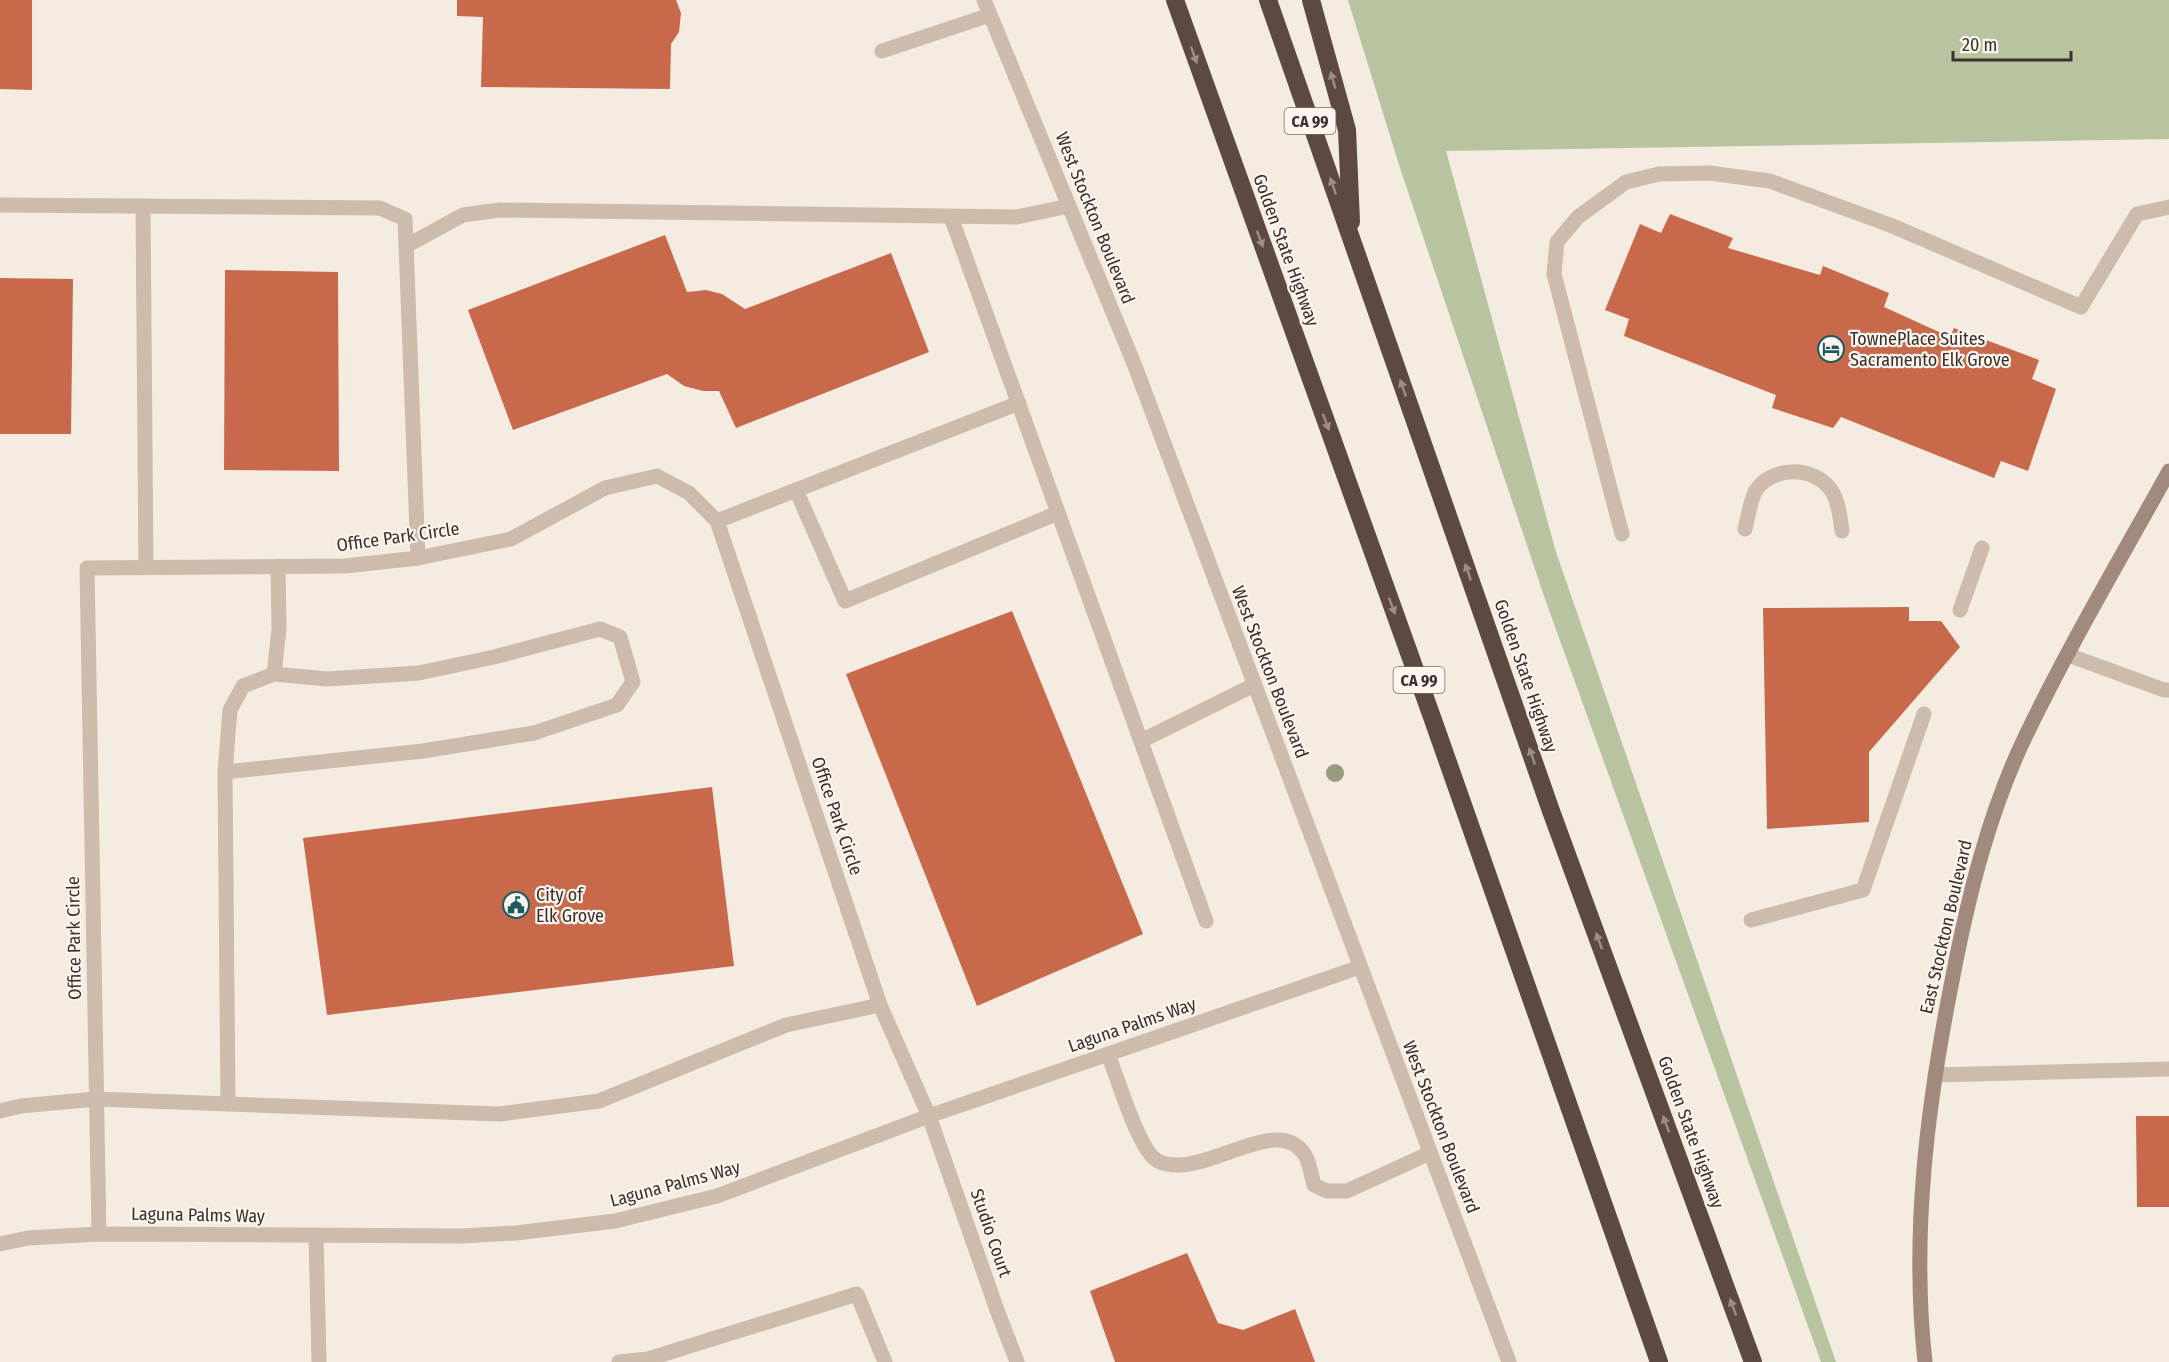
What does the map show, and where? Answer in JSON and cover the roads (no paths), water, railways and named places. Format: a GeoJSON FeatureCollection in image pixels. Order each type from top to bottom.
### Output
{"type":"FeatureCollection","features":[{"type":"Feature","properties":{"kind":"highway","name":"Golden State Highway"},"geometry":{"type":"LineString","coordinates":[[1174,0],[1428,706],[1659,1362]]}},
{"type":"Feature","properties":{"kind":"highway","name":"Golden State Highway"},"geometry":{"type":"LineString","coordinates":[[1268,0],[1551,811],[1753,1362]]}},
{"type":"Feature","properties":{"kind":"highway"},"geometry":{"type":"LineString","coordinates":[[1311,0],[1347,129],[1352,242]]}},
{"type":"Feature","properties":{"kind":"street","name":"West Stockton Boulevard"},"geometry":{"type":"LineString","coordinates":[[984,0],[1135,366],[1509,1362]]}},
{"type":"Feature","properties":{"kind":"street"},"geometry":{"type":"LineString","coordinates":[[882,51],[990,15]]}},
{"type":"Feature","properties":{"kind":"street"},"geometry":{"type":"LineString","coordinates":[[1622,534],[1554,274],[1557,242],[1578,217],[1626,182],[1659,174],[1709,173],[1770,181],[1890,225],[2081,307],[2137,214],[2169,207]]}},
{"type":"Feature","properties":{"kind":"street"},"geometry":{"type":"LineString","coordinates":[[0,204],[380,208],[405,219],[417,558]]}},
{"type":"Feature","properties":{"kind":"street"},"geometry":{"type":"LineString","coordinates":[[143,206],[146,567]]}},
{"type":"Feature","properties":{"kind":"street"},"geometry":{"type":"LineString","coordinates":[[406,246],[463,215],[500,210],[1017,217],[1069,206]]}},
{"type":"Feature","properties":{"kind":"street"},"geometry":{"type":"LineString","coordinates":[[951,217],[1206,921]]}},
{"type":"Feature","properties":{"kind":"street"},"geometry":{"type":"LineString","coordinates":[[717,521],[1018,403]]}},
{"type":"Feature","properties":{"kind":"street","name":"East Stockton Boulevard"},"geometry":{"type":"LineString","coordinates":[[1925,1362],[1919,1239],[1924,1160],[1935,1075],[1964,921],[1985,842],[2026,734],[2169,471]]}},
{"type":"Feature","properties":{"kind":"street"},"geometry":{"type":"LineString","coordinates":[[1746,529],[1755,493],[1769,477],[1790,472],[1805,472],[1819,477],[1831,489],[1842,531]]}},
{"type":"Feature","properties":{"kind":"street","name":"Office Park Circle"},"geometry":{"type":"LineString","coordinates":[[99,1234],[87,568],[345,566],[417,558],[511,539],[605,488],[657,476],[689,494],[717,521],[880,1005],[929,1116]]}},
{"type":"Feature","properties":{"kind":"street"},"geometry":{"type":"LineString","coordinates":[[796,490],[845,601],[1058,513]]}},
{"type":"Feature","properties":{"kind":"street"},"geometry":{"type":"LineString","coordinates":[[1960,610],[1982,548]]}},
{"type":"Feature","properties":{"kind":"street"},"geometry":{"type":"LineString","coordinates":[[274,674],[279,628],[278,566]]}},
{"type":"Feature","properties":{"kind":"street"},"geometry":{"type":"LineString","coordinates":[[225,771],[423,750],[534,734],[617,705],[633,682],[620,637],[600,628],[494,657],[419,673],[327,679],[274,674],[243,686],[230,710],[225,771],[228,1104]]}},
{"type":"Feature","properties":{"kind":"street"},"geometry":{"type":"LineString","coordinates":[[2068,655],[2169,690]]}},
{"type":"Feature","properties":{"kind":"street"},"geometry":{"type":"LineString","coordinates":[[1141,741],[1254,685]]}},
{"type":"Feature","properties":{"kind":"street"},"geometry":{"type":"LineString","coordinates":[[1751,920],[1863,890],[1924,714]]}},
{"type":"Feature","properties":{"kind":"street","name":"Laguna Palms Way"},"geometry":{"type":"LineString","coordinates":[[0,1244],[28,1238],[99,1234],[462,1236],[516,1233],[615,1221],[717,1196],[929,1116],[1360,967]]}},
{"type":"Feature","properties":{"kind":"street"},"geometry":{"type":"LineString","coordinates":[[0,1110],[96,1099],[498,1114],[599,1101],[786,1025],[880,1005]]}},
{"type":"Feature","properties":{"kind":"street"},"geometry":{"type":"LineString","coordinates":[[1108,1054],[1144,1147],[1157,1161],[1178,1166],[1203,1162],[1262,1141],[1280,1139],[1295,1144],[1306,1158],[1314,1185],[1327,1191],[1347,1191],[1430,1152]]}},
{"type":"Feature","properties":{"kind":"street"},"geometry":{"type":"LineString","coordinates":[[1935,1075],[2169,1069]]}},
{"type":"Feature","properties":{"kind":"street","name":"Studio Court"},"geometry":{"type":"LineString","coordinates":[[929,1116],[1017,1362]]}},
{"type":"Feature","properties":{"kind":"street"},"geometry":{"type":"LineString","coordinates":[[316,1236],[319,1362]]}},
{"type":"Feature","properties":{"kind":"street"},"geometry":{"type":"LineString","coordinates":[[619,1362],[648,1359],[856,1293],[885,1362]]}},
{"type":"Feature","properties":{"kind":"place","name":"TownePlace Suites Sacramento Elk Grove"},"geometry":{"type":"Point","coordinates":[1831,349]}},
{"type":"Feature","properties":{"kind":"place","name":"City of Elk Grove"},"geometry":{"type":"Point","coordinates":[516,905]}}]}
